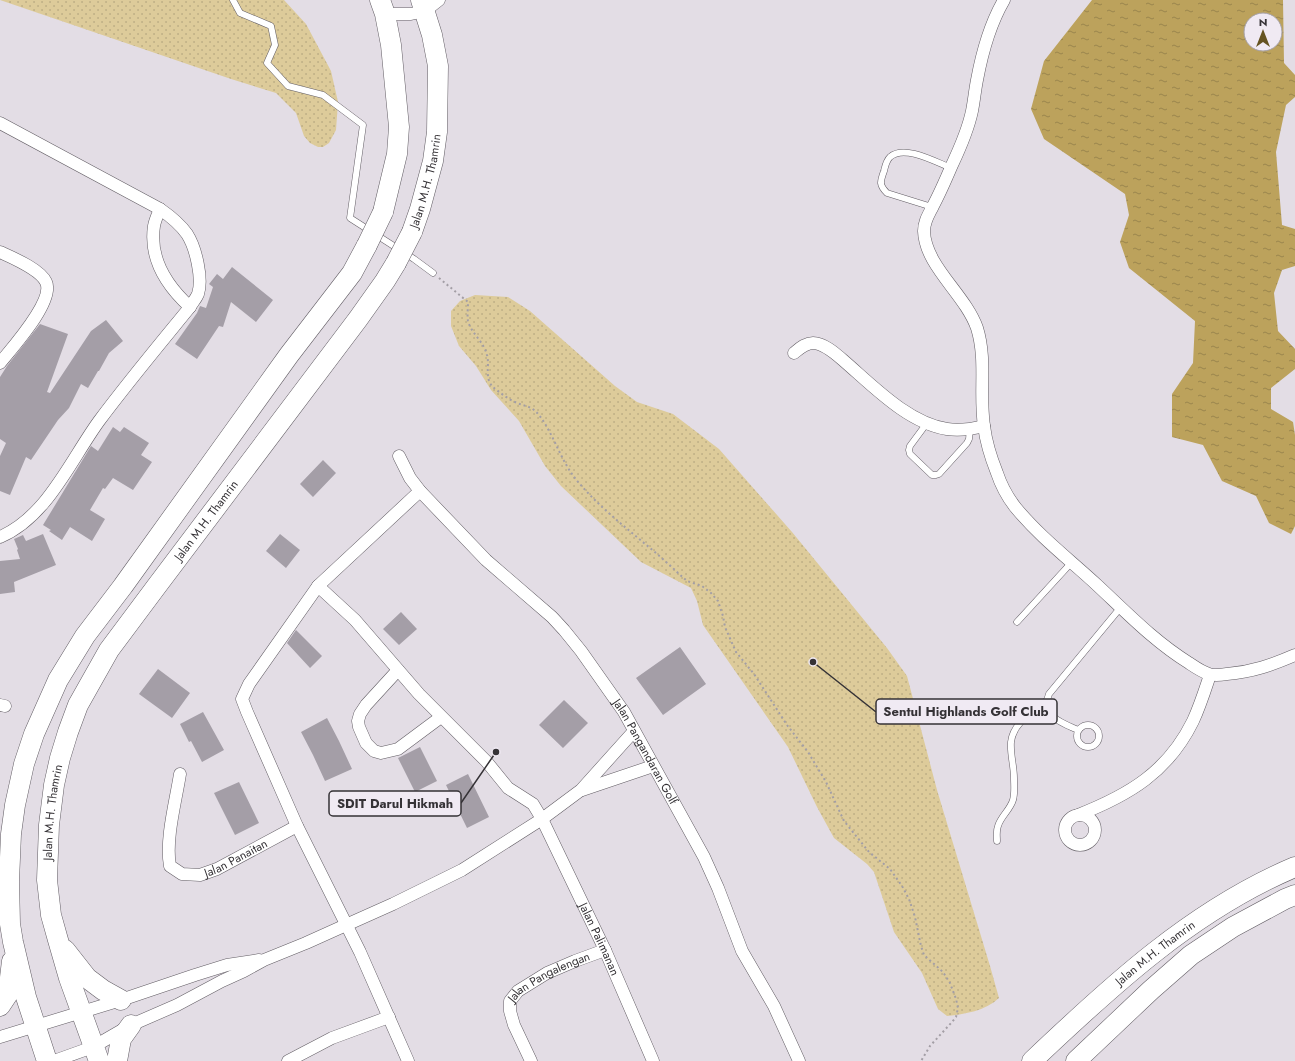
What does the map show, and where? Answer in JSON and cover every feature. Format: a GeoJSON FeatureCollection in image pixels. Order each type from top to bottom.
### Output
{"type":"FeatureCollection","features":[{"type":"Feature","properties":{"kind":"main road","name":"Jalan M.H. Thamrin"},"geometry":{"type":"LineString","coordinates":[[96,1054],[69,978],[58,940],[51,915],[47,880],[49,825],[54,785],[68,732],[78,705],[109,650],[358,319],[385,281],[412,232],[433,161],[437,132],[438,66],[428,4]]}},
{"type":"Feature","properties":{"kind":"main road"},"geometry":{"type":"LineString","coordinates":[[47,1061],[26,997],[10,924],[9,881],[11,834],[15,804],[24,764],[34,734],[58,680],[85,636],[123,586],[289,355],[352,273],[383,212],[397,154],[399,127],[395,80],[383,7]]}},
{"type":"Feature","properties":{"kind":"main road","name":"Jalan M.H. Thamrin"},"geometry":{"type":"LineString","coordinates":[[1032,1061],[1077,1018],[1135,967],[1183,929],[1234,897],[1295,866]]}},
{"type":"Feature","properties":{"kind":"main road","name":"Jalan M.H. Thamrin"},"geometry":{"type":"LineString","coordinates":[[1076,1061],[1151,990],[1191,955],[1232,927],[1295,895]]}},
{"type":"Feature","properties":{"kind":"main road"},"geometry":{"type":"LineString","coordinates":[[58,940],[87,978],[103,990],[122,1000]]}},
{"type":"Feature","properties":{"kind":"main road"},"geometry":{"type":"LineString","coordinates":[[0,1006],[8,994],[12,967],[13,942]]}},
{"type":"Feature","properties":{"kind":"main road"},"geometry":{"type":"LineString","coordinates":[[117,1061],[121,1039],[131,1025]]}},
{"type":"Feature","properties":{"kind":"street"},"geometry":{"type":"LineString","coordinates":[[1004,0],[988,38],[977,80],[972,112],[966,133],[951,168],[926,218],[924,231],[932,257],[941,272],[963,301],[977,329],[983,372],[984,426],[989,451],[997,475],[1015,506],[1057,550],[1121,607],[1148,634],[1179,657],[1210,675],[1221,675],[1253,671],[1272,666],[1295,655]]}},
{"type":"Feature","properties":{"kind":"street"},"geometry":{"type":"LineString","coordinates":[[383,7],[411,14],[428,4]]}},
{"type":"Feature","properties":{"kind":"street"},"geometry":{"type":"LineString","coordinates":[[0,123],[160,209],[175,220],[187,235],[197,263],[200,279],[198,295],[190,307],[98,423],[46,501],[29,519],[0,537]]}},
{"type":"Feature","properties":{"kind":"street"},"geometry":{"type":"LineString","coordinates":[[160,209],[154,226],[155,253],[160,269],[179,297],[190,307]]}},
{"type":"Feature","properties":{"kind":"street"},"geometry":{"type":"LineString","coordinates":[[0,252],[37,272],[45,280],[48,288],[41,309],[0,363]]}},
{"type":"Feature","properties":{"kind":"street"},"geometry":{"type":"LineString","coordinates":[[794,353],[803,346],[813,343],[829,348],[901,410],[927,423],[948,429],[970,429],[984,426]]}},
{"type":"Feature","properties":{"kind":"street","name":"Jalan Pangandaran Golf"},"geometry":{"type":"LineString","coordinates":[[399,456],[410,478],[420,491],[486,560],[552,617],[581,651],[612,695],[634,731],[704,857],[718,888],[742,951],[774,1006],[800,1061]]}},
{"type":"Feature","properties":{"kind":"street"},"geometry":{"type":"LineString","coordinates":[[408,1061],[360,952],[297,826],[242,699],[249,684],[318,586],[420,491]]}},
{"type":"Feature","properties":{"kind":"street","name":"Jalan Palimanan"},"geometry":{"type":"LineString","coordinates":[[318,586],[355,620],[441,717],[486,761],[508,788],[533,804],[542,819],[605,950],[654,1061]]}},
{"type":"Feature","properties":{"kind":"street"},"geometry":{"type":"LineString","coordinates":[[398,670],[366,704],[360,714],[358,721],[359,728],[366,742],[374,751],[381,753],[398,750],[441,717]]}},
{"type":"Feature","properties":{"kind":"street"},"geometry":{"type":"LineString","coordinates":[[1078,815],[1098,807],[1132,789],[1148,778],[1162,765],[1180,743],[1193,721],[1210,675]]}},
{"type":"Feature","properties":{"kind":"street"},"geometry":{"type":"LineString","coordinates":[[54,1061],[96,1054],[131,1025],[177,1005],[264,960],[393,904],[462,870],[542,819],[581,790],[634,731]]}},
{"type":"Feature","properties":{"kind":"street"},"geometry":{"type":"LineString","coordinates":[[581,790],[653,766]]}},
{"type":"Feature","properties":{"kind":"street","name":"Jalan Panaitan"},"geometry":{"type":"LineString","coordinates":[[180,774],[168,855],[170,866],[182,874],[200,875],[216,869],[297,826]]}},
{"type":"Feature","properties":{"kind":"street","name":"Jalan Pangalengan"},"geometry":{"type":"LineString","coordinates":[[531,1061],[514,1025],[510,1011],[510,1001],[518,992],[547,973],[605,950]]}},
{"type":"Feature","properties":{"kind":"street"},"geometry":{"type":"LineString","coordinates":[[0,1037],[122,1000],[227,965],[264,960]]}},
{"type":"Feature","properties":{"kind":"street"},"geometry":{"type":"LineString","coordinates":[[290,1061],[332,1038],[389,1017]]}},
{"type":"Feature","properties":{"kind":"lane"},"geometry":{"type":"LineString","coordinates":[[233,0],[240,13],[271,26],[275,45],[267,63],[288,86],[323,95],[363,125],[350,218],[433,273]]}},
{"type":"Feature","properties":{"kind":"lane"},"geometry":{"type":"LineString","coordinates":[[932,207],[887,193],[883,190],[881,186],[881,179],[890,156],[903,152],[910,152],[951,168]]}},
{"type":"Feature","properties":{"kind":"lane"},"geometry":{"type":"LineString","coordinates":[[927,423],[910,446],[909,450],[910,454],[932,475],[939,474],[967,443],[970,429]]}},
{"type":"Feature","properties":{"kind":"lane"},"geometry":{"type":"LineString","coordinates":[[1017,622],[1072,562]]}},
{"type":"Feature","properties":{"kind":"lane"},"geometry":{"type":"LineString","coordinates":[[1078,730],[1055,719],[1049,713],[1046,706],[1046,701],[1049,694],[1121,607]]}},
{"type":"Feature","properties":{"kind":"lane"},"geometry":{"type":"LineString","coordinates":[[997,841],[998,825],[1014,799],[1014,770],[1011,742],[1013,735],[1016,728],[1023,720],[1046,701]]}},
{"type":"Feature","properties":{"kind":"path"},"geometry":{"type":"LineString","coordinates":[[433,273],[468,302],[468,320],[472,329],[480,339],[488,356],[487,378],[492,386],[517,403],[533,409],[539,415],[554,439],[570,472],[591,496],[678,573],[688,580],[702,586],[718,601],[725,628],[736,652],[754,674],[787,725],[808,752],[826,782],[844,821],[869,852],[890,869],[902,886],[912,906],[924,955],[943,972],[950,983],[958,1008],[956,1017],[930,1046],[921,1061]]}},
{"type":"Feature","properties":{"kind":"shaded area"},"geometry":{"type":"Polygon","coordinates":[[[0,0],[284,0],[306,24],[331,71],[338,102],[336,130],[329,143],[323,147],[318,147],[310,143],[304,136],[296,113],[276,93],[0,0]]]}},
{"type":"Feature","properties":{"kind":"shaded area"},"geometry":{"type":"Polygon","coordinates":[[[475,295],[508,297],[530,311],[615,386],[637,402],[673,414],[719,449],[792,532],[887,648],[907,676],[937,790],[999,998],[981,1009],[961,1014],[947,1016],[938,1009],[922,973],[894,932],[874,872],[867,864],[834,838],[788,747],[703,625],[697,601],[691,588],[641,562],[561,486],[545,466],[519,421],[491,390],[476,366],[459,346],[451,326],[451,311],[460,301],[475,295]]]}},
{"type":"Feature","properties":{"kind":"water"},"geometry":{"type":"Polygon","coordinates":[[[1092,0],[1283,0],[1284,63],[1295,75],[1295,97],[1286,105],[1276,152],[1282,225],[1295,229],[1295,266],[1282,270],[1274,293],[1278,331],[1295,349],[1295,369],[1271,388],[1271,409],[1293,422],[1295,435],[1295,526],[1291,534],[1269,523],[1256,496],[1222,481],[1203,445],[1172,437],[1172,394],[1193,363],[1195,321],[1129,268],[1120,242],[1129,215],[1125,194],[1044,139],[1031,109],[1044,61],[1092,0]]]}},
{"type":"Feature","properties":{"kind":"building"},"geometry":{"type":"Polygon","coordinates":[[[232,267],[273,300],[256,322],[231,302],[223,327],[219,326],[197,359],[175,344],[197,313],[200,306],[206,308],[213,287],[209,284],[217,274],[223,279],[232,267]]]}},
{"type":"Feature","properties":{"kind":"building"},"geometry":{"type":"Polygon","coordinates":[[[106,320],[123,341],[109,353],[88,388],[81,384],[69,408],[58,420],[31,460],[26,457],[10,495],[0,491],[0,456],[6,443],[0,439],[0,377],[40,324],[68,334],[47,392],[50,393],[91,331],[106,320]]]}},
{"type":"Feature","properties":{"kind":"building"},"geometry":{"type":"Polygon","coordinates":[[[113,427],[120,432],[124,427],[149,443],[141,455],[152,462],[133,490],[113,478],[105,489],[103,488],[90,510],[105,519],[92,541],[70,527],[62,540],[43,525],[91,446],[98,451],[113,427]]]}},
{"type":"Feature","properties":{"kind":"building"},"geometry":{"type":"Polygon","coordinates":[[[323,460],[336,473],[313,497],[300,484],[323,460]]]}},
{"type":"Feature","properties":{"kind":"building"},"geometry":{"type":"Polygon","coordinates":[[[43,534],[56,565],[14,582],[15,592],[0,594],[0,561],[20,559],[14,539],[23,535],[26,541],[43,534]]]}},
{"type":"Feature","properties":{"kind":"building"},"geometry":{"type":"Polygon","coordinates":[[[280,534],[300,550],[286,568],[266,551],[280,534]]]}},
{"type":"Feature","properties":{"kind":"building"},"geometry":{"type":"Polygon","coordinates":[[[401,612],[417,629],[399,645],[383,629],[401,612]]]}},
{"type":"Feature","properties":{"kind":"building"},"geometry":{"type":"Polygon","coordinates":[[[296,630],[322,656],[310,668],[287,643],[296,630]]]}},
{"type":"Feature","properties":{"kind":"building"},"geometry":{"type":"Polygon","coordinates":[[[680,647],[706,684],[663,715],[636,678],[680,647]]]}},
{"type":"Feature","properties":{"kind":"building"},"geometry":{"type":"Polygon","coordinates":[[[158,669],[190,693],[172,718],[139,694],[158,669]]]}},
{"type":"Feature","properties":{"kind":"building"},"geometry":{"type":"Polygon","coordinates":[[[564,700],[588,723],[563,748],[539,725],[564,700]]]}},
{"type":"Feature","properties":{"kind":"building"},"geometry":{"type":"Polygon","coordinates":[[[203,712],[224,750],[202,762],[191,741],[189,742],[180,724],[203,712]]]}},
{"type":"Feature","properties":{"kind":"building"},"geometry":{"type":"Polygon","coordinates":[[[327,718],[352,769],[325,781],[301,732],[327,718]]]}},
{"type":"Feature","properties":{"kind":"building"},"geometry":{"type":"Polygon","coordinates":[[[420,747],[437,781],[415,792],[398,758],[420,747]]]}},
{"type":"Feature","properties":{"kind":"building"},"geometry":{"type":"Polygon","coordinates":[[[468,774],[489,817],[467,828],[446,785],[468,774]]]}},
{"type":"Feature","properties":{"kind":"building"},"geometry":{"type":"Polygon","coordinates":[[[239,782],[259,823],[235,835],[214,793],[239,782]]]}},
{"type":"Feature","properties":{"kind":"place","name":"Sentul Highlands Golf Club"},"geometry":{"type":"Point","coordinates":[813,662]}},
{"type":"Feature","properties":{"kind":"place","name":"SDIT Darul Hikmah"},"geometry":{"type":"Point","coordinates":[496,752]}}]}
